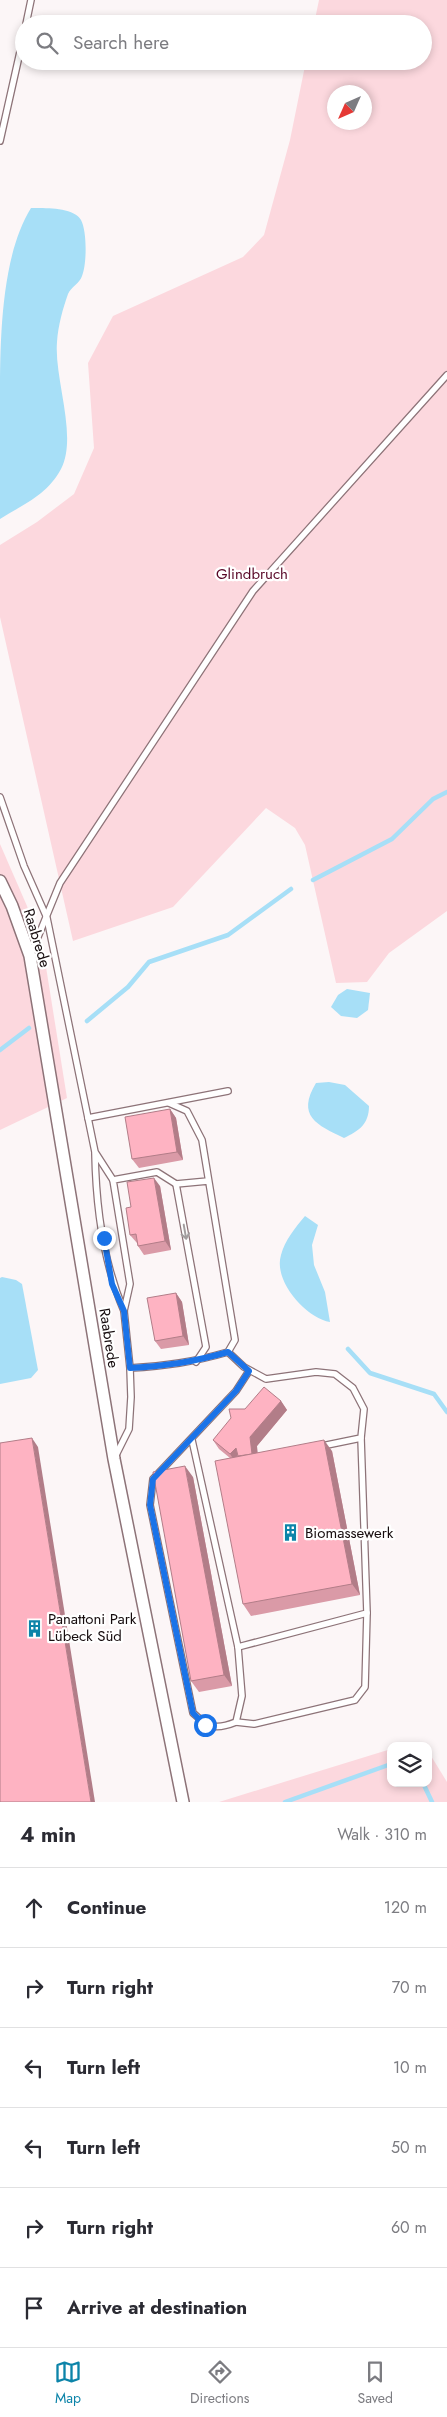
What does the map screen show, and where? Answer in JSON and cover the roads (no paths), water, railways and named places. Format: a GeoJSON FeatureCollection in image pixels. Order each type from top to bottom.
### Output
{"type":"FeatureCollection","features":[{"type":"Feature","properties":{"kind":"street","name":"Raabrede"},"geometry":{"type":"LineString","coordinates":[[0,881],[12,906],[30,956],[114,1459],[183,1802]]}},
{"type":"Feature","properties":{"kind":"lane"},"geometry":{"type":"LineString","coordinates":[[28,15],[31,0]]}},
{"type":"Feature","properties":{"kind":"lane"},"geometry":{"type":"LineString","coordinates":[[0,141],[16,70]]}},
{"type":"Feature","properties":{"kind":"lane"},"geometry":{"type":"LineString","coordinates":[[30,956],[60,883],[253,591],[447,375]]}},
{"type":"Feature","properties":{"kind":"lane","name":"Raabrede"},"geometry":{"type":"LineString","coordinates":[[0,797],[24,866],[47,918],[95,1152]]}},
{"type":"Feature","properties":{"kind":"lane"},"geometry":{"type":"LineString","coordinates":[[88,1118],[228,1091]]}},
{"type":"Feature","properties":{"kind":"lane"},"geometry":{"type":"LineString","coordinates":[[130,1368],[166,1367],[196,1362],[228,1352],[235,1340],[202,1140],[187,1112],[170,1102]]}},
{"type":"Feature","properties":{"kind":"lane"},"geometry":{"type":"LineString","coordinates":[[95,1152],[96,1189],[112,1284],[124,1311],[130,1368],[129,1429],[114,1459]]}},
{"type":"Feature","properties":{"kind":"lane"},"geometry":{"type":"LineString","coordinates":[[95,1152],[112,1180],[130,1284],[124,1311]]}},
{"type":"Feature","properties":{"kind":"lane"},"geometry":{"type":"LineString","coordinates":[[112,1180],[157,1172],[176,1184],[208,1181]]}},
{"type":"Feature","properties":{"kind":"lane"},"geometry":{"type":"LineString","coordinates":[[176,1184],[206,1347],[196,1362]]}},
{"type":"Feature","properties":{"kind":"lane"},"geometry":{"type":"LineString","coordinates":[[228,1352],[249,1371],[266,1379],[316,1372],[335,1374],[353,1388],[364,1409],[361,1438],[367,1613],[365,1687],[355,1700],[254,1724],[236,1722],[222,1728],[205,1725],[193,1713],[150,1505],[153,1479],[192,1440],[236,1391],[249,1371]]}},
{"type":"Feature","properties":{"kind":"lane"},"geometry":{"type":"LineString","coordinates":[[314,1447],[361,1438]]}},
{"type":"Feature","properties":{"kind":"lane"},"geometry":{"type":"LineString","coordinates":[[192,1440],[238,1647],[242,1696],[236,1722]]}},
{"type":"Feature","properties":{"kind":"lane"},"geometry":{"type":"LineString","coordinates":[[238,1647],[367,1613]]}},
{"type":"Feature","properties":{"kind":"water"},"geometry":{"type":"Polygon","coordinates":[[[31,208],[66,210],[81,220],[84,232],[86,248],[84,271],[81,278],[68,294],[61,317],[57,342],[57,357],[66,424],[66,456],[61,469],[49,486],[34,498],[0,519],[0,356],[4,303],[13,251],[21,228],[31,208]]]}},
{"type":"Feature","properties":{"kind":"water"},"geometry":{"type":"Polygon","coordinates":[[[347,989],[370,993],[368,1010],[357,1018],[341,1016],[331,1007],[338,995],[347,989]]]}},
{"type":"Feature","properties":{"kind":"water"},"geometry":{"type":"Polygon","coordinates":[[[329,1082],[345,1085],[369,1106],[367,1118],[362,1126],[344,1138],[318,1124],[312,1118],[309,1111],[310,1094],[316,1083],[329,1082]]]}},
{"type":"Feature","properties":{"kind":"water"},"geometry":{"type":"Polygon","coordinates":[[[305,1216],[318,1225],[312,1245],[314,1265],[325,1292],[330,1322],[311,1314],[302,1306],[287,1287],[282,1276],[280,1265],[285,1244],[305,1216]]]}},
{"type":"Feature","properties":{"kind":"water"},"geometry":{"type":"Polygon","coordinates":[[[0,1278],[16,1280],[22,1284],[38,1370],[31,1378],[0,1384],[0,1278]]]}},
{"type":"Feature","properties":{"kind":"waterway"},"geometry":{"type":"LineString","coordinates":[[313,880],[392,839],[433,799],[447,792]]}},
{"type":"Feature","properties":{"kind":"waterway"},"geometry":{"type":"LineString","coordinates":[[87,1021],[128,987],[149,962],[228,935],[291,889]]}},
{"type":"Feature","properties":{"kind":"waterway"},"geometry":{"type":"LineString","coordinates":[[0,1050],[29,1028]]}},
{"type":"Feature","properties":{"kind":"waterway"},"geometry":{"type":"LineString","coordinates":[[348,1349],[370,1373],[434,1394],[447,1412]]}},
{"type":"Feature","properties":{"kind":"waterway"},"geometry":{"type":"LineString","coordinates":[[285,1802],[387,1765]]}},
{"type":"Feature","properties":{"kind":"waterway"},"geometry":{"type":"LineString","coordinates":[[425,1787],[432,1802]]}},
{"type":"Feature","properties":{"kind":"place","name":"Biomassewerk"},"geometry":{"type":"Point","coordinates":[291,1533]}},
{"type":"Feature","properties":{"kind":"place","name":"Panattoni Park Lübeck Süd"},"geometry":{"type":"Point","coordinates":[34,1628]}},
{"type":"Feature","properties":{"kind":"park label","name":"Glindbruch"},"geometry":{"type":"Point","coordinates":[252,574]}}]}
